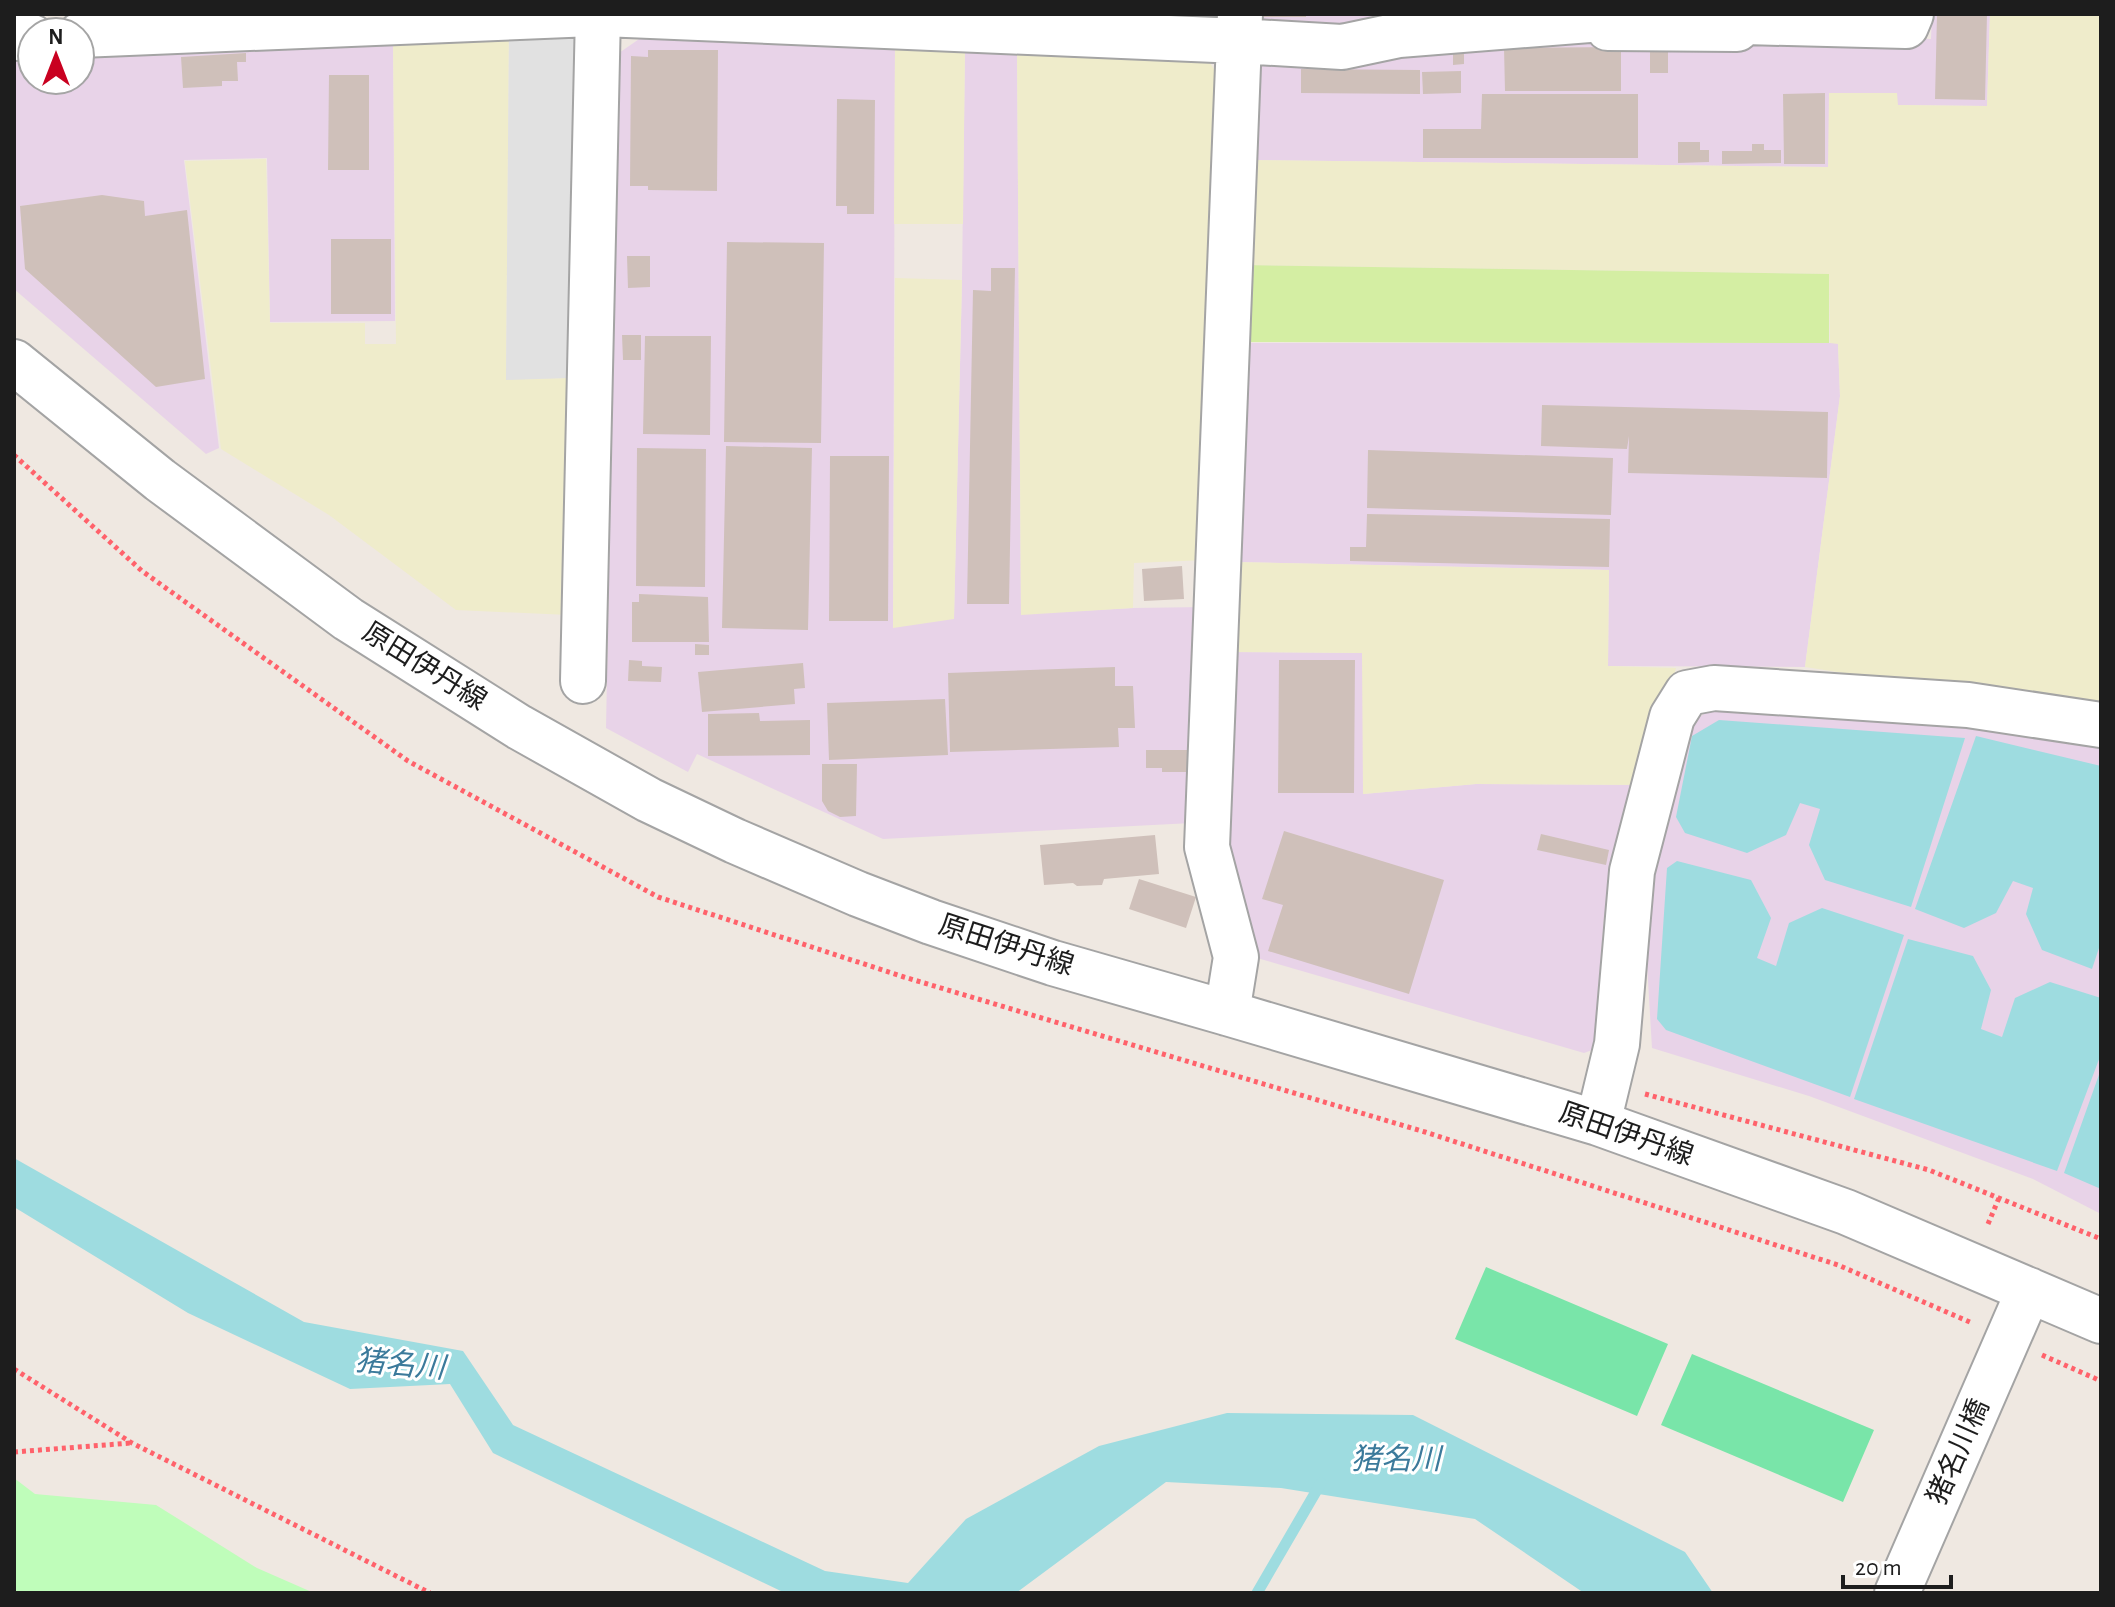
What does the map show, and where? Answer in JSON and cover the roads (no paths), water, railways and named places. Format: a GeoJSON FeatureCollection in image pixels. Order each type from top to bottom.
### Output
{"type":"FeatureCollection","features":[{"type":"Feature","properties":{"kind":"street"},"geometry":{"type":"LineString","coordinates":[[583,681],[598,14]]}},
{"type":"Feature","properties":{"kind":"street"},"geometry":{"type":"LineString","coordinates":[[96,34],[598,14],[1240,28],[1342,47],[1399,35],[1602,19],[1608,28],[1737,29],[1745,22],[1906,26],[1911,14]]}},
{"type":"Feature","properties":{"kind":"street"},"geometry":{"type":"LineString","coordinates":[[1227,1013],[1236,957],[1207,847],[1240,28]]}},
{"type":"Feature","properties":{"kind":"street","name":"原田伊丹線"},"geometry":{"type":"LineString","coordinates":[[14,362],[160,480],[348,619],[519,727],[649,800],[748,847],[931,922],[1053,963],[1227,1013],[1602,1104],[2101,1321]]}},
{"type":"Feature","properties":{"kind":"street"},"geometry":{"type":"LineString","coordinates":[[1602,1104],[1617,1044],[1632,871],[1672,717],[1687,693],[1714,688],[1968,705],[2101,725]]}},
{"type":"Feature","properties":{"kind":"street","name":"猪名川橋"},"geometry":{"type":"LineString","coordinates":[[1897,1593],[2020,1354],[2029,1290]]}},
{"type":"Feature","properties":{"kind":"water"},"geometry":{"type":"Polygon","coordinates":[[[1719,720],[1965,738],[1911,907],[1825,880],[1809,845],[1820,809],[1800,803],[1786,835],[1747,853],[1685,833],[1676,817],[1692,736],[1719,720]]]}},
{"type":"Feature","properties":{"kind":"water"},"geometry":{"type":"Polygon","coordinates":[[[1976,736],[2101,766],[2101,942],[2092,969],[2042,950],[2026,914],[2033,888],[2013,881],[1996,913],[1964,928],[1915,909],[1976,736]]]}},
{"type":"Feature","properties":{"kind":"water"},"geometry":{"type":"Polygon","coordinates":[[[1677,861],[1751,880],[1771,918],[1757,958],[1776,966],[1789,923],[1822,908],[1904,935],[1850,1097],[1666,1030],[1657,1019],[1667,868],[1677,861]]]}},
{"type":"Feature","properties":{"kind":"water"},"geometry":{"type":"Polygon","coordinates":[[[1908,939],[1973,956],[1991,990],[1981,1029],[2002,1037],[2015,998],[2050,982],[2101,998],[2101,1054],[2057,1171],[1854,1099],[1908,939]]]}},
{"type":"Feature","properties":{"kind":"water"},"geometry":{"type":"Polygon","coordinates":[[[2101,1069],[2101,1189],[2064,1173],[2101,1069]]]}},
{"type":"Feature","properties":{"kind":"water","name":"猪名川"},"geometry":{"type":"Polygon","coordinates":[[[14,1158],[304,1322],[463,1351],[513,1425],[825,1571],[908,1583],[966,1519],[1099,1446],[1227,1413],[1413,1415],[1685,1552],[1713,1593],[1584,1593],[1475,1519],[1281,1488],[1166,1482],[1016,1593],[785,1593],[493,1453],[450,1384],[350,1389],[188,1313],[14,1207],[14,1158]]]}},
{"type":"Feature","properties":{"kind":"waterway"},"geometry":{"type":"LineString","coordinates":[[1257,1593],[1321,1483]]}}]}
